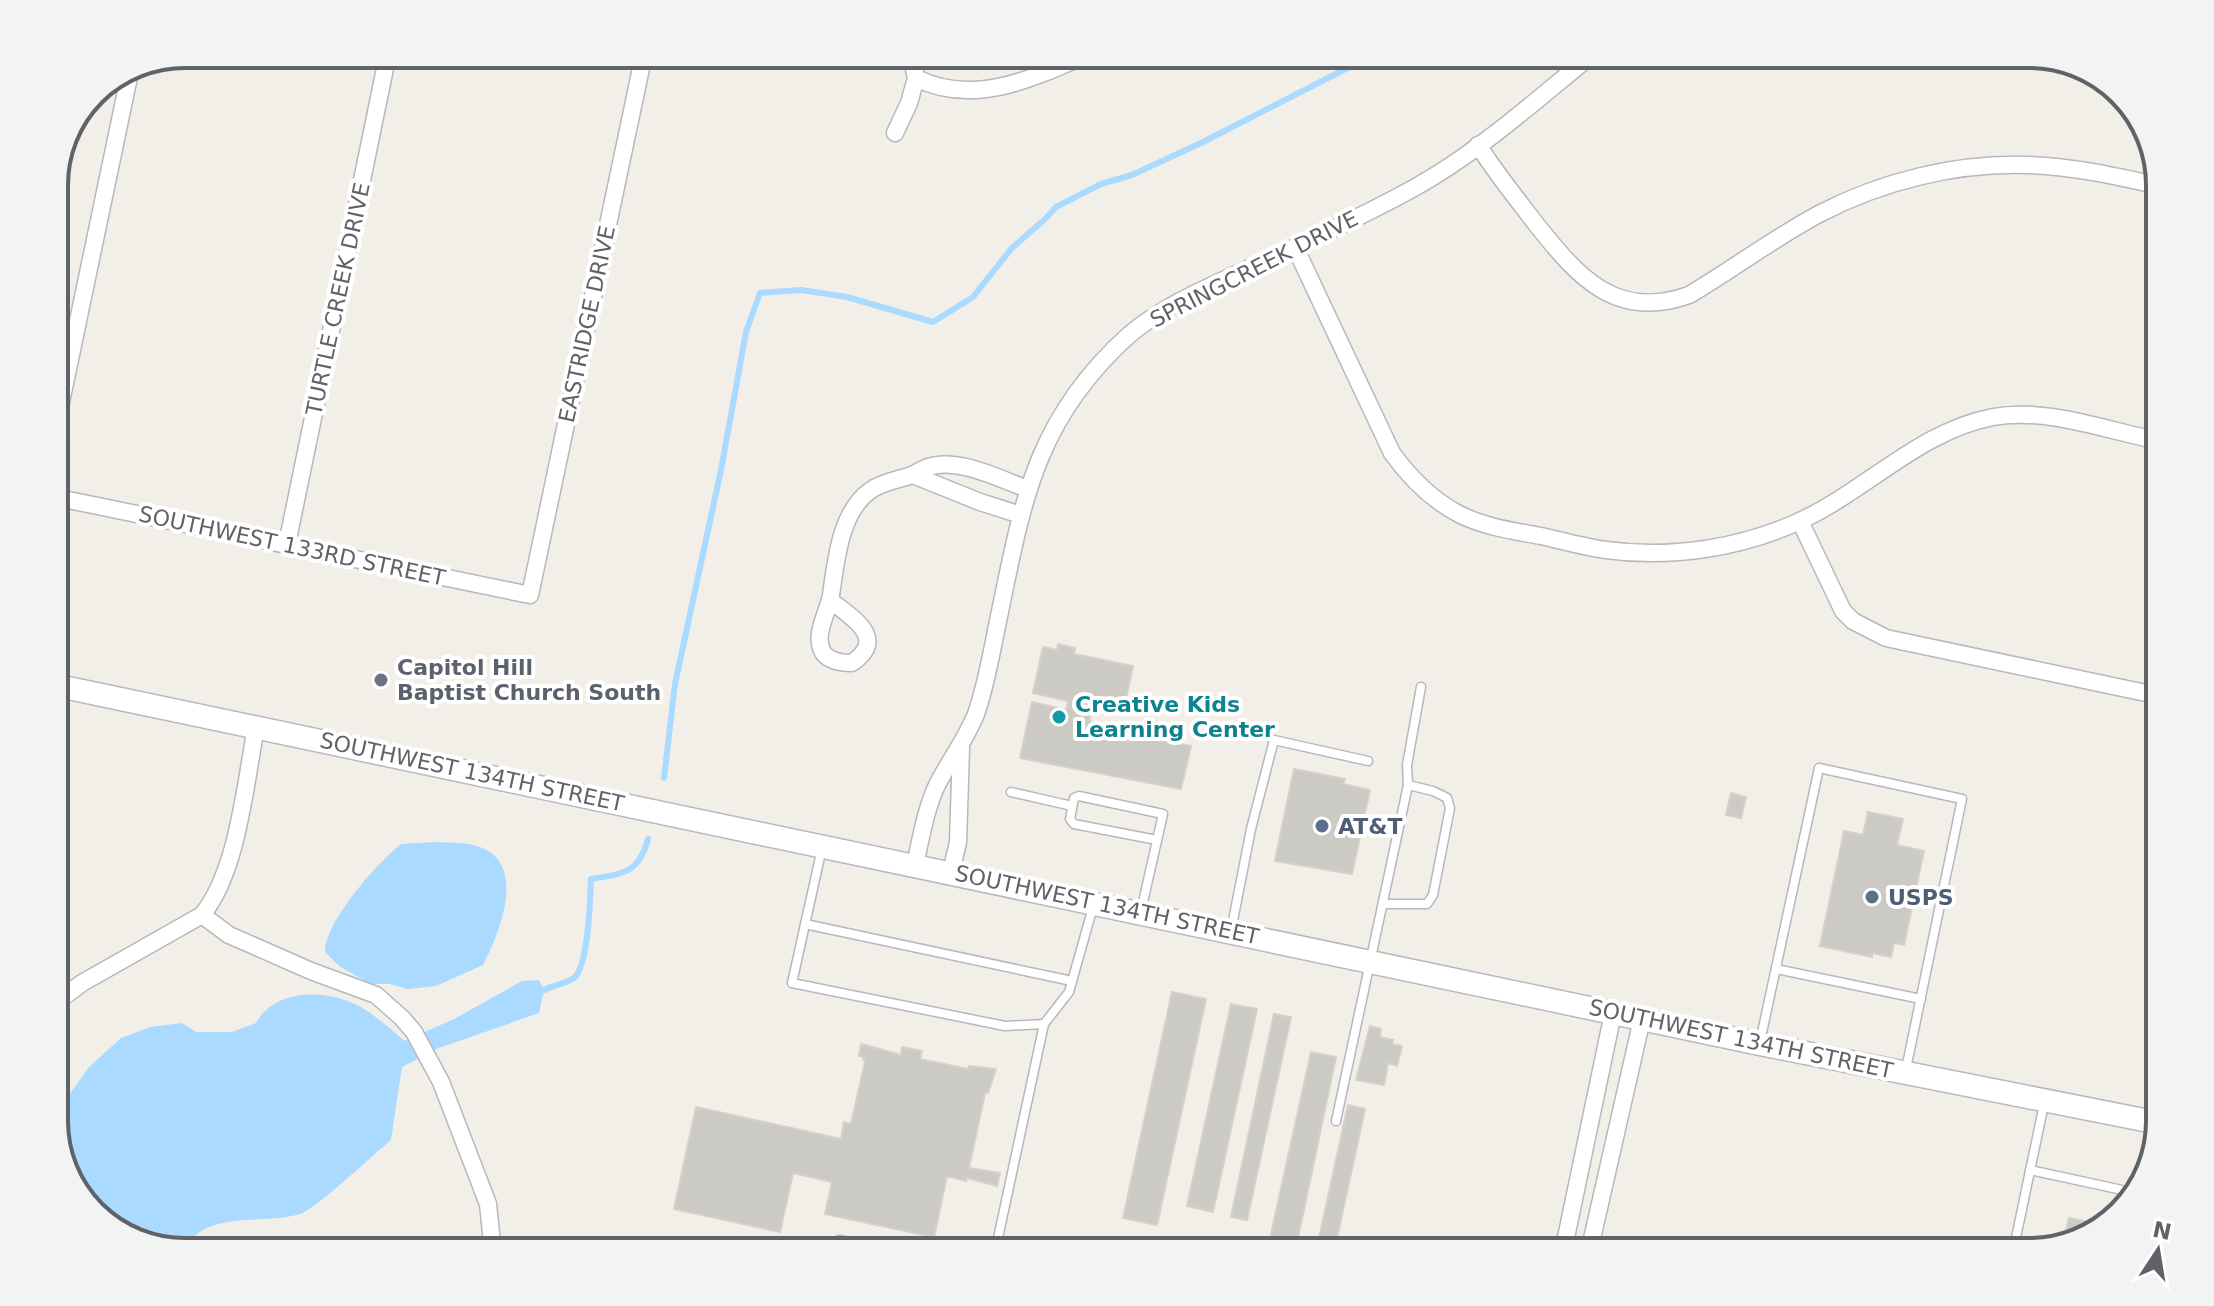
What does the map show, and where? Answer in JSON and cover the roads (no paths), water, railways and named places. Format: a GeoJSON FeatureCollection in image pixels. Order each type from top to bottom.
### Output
{"type":"FeatureCollection","features":[{"type":"Feature","properties":{"kind":"main road","name":"SOUTHWEST 134TH STREET"},"geometry":{"type":"LineString","coordinates":[[68,688],[1760,1044],[2146,1120]]}},
{"type":"Feature","properties":{"kind":"street","name":"TURTLE CREEK DRIVE"},"geometry":{"type":"LineString","coordinates":[[287,544],[385,68]]}},
{"type":"Feature","properties":{"kind":"street","name":"EASTRIDGE DRIVE"},"geometry":{"type":"LineString","coordinates":[[530,595],[641,68]]}},
{"type":"Feature","properties":{"kind":"street"},"geometry":{"type":"LineString","coordinates":[[895,133],[909,103],[916,78],[914,68]]}},
{"type":"Feature","properties":{"kind":"street"},"geometry":{"type":"LineString","coordinates":[[916,78],[938,87],[995,89],[1054,68]]}},
{"type":"Feature","properties":{"kind":"street","name":"SPRINGCREEK DRIVE"},"geometry":{"type":"LineString","coordinates":[[915,865],[937,785],[961,747],[985,685],[1028,489],[1059,417],[1094,372],[1132,333],[1201,290],[1415,187],[1478,145],[1575,68]]}},
{"type":"Feature","properties":{"kind":"street"},"geometry":{"type":"LineString","coordinates":[[68,369],[128,83]]}},
{"type":"Feature","properties":{"kind":"street"},"geometry":{"type":"LineString","coordinates":[[1478,145],[1577,273],[1615,297],[1651,303],[1671,302],[1689,295],[1791,230],[1850,200],[1883,187],[1950,170],[2025,165],[2084,171],[2146,183]]}},
{"type":"Feature","properties":{"kind":"street"},"geometry":{"type":"LineString","coordinates":[[1295,247],[1392,453],[1426,491],[1459,514],[1501,528],[1604,550],[1700,550],[1733,544],[1800,521],[1841,499],[1939,434],[1996,416],[2048,417],[2146,438]]}},
{"type":"Feature","properties":{"kind":"street"},"geometry":{"type":"LineString","coordinates":[[830,600],[844,530],[856,506],[871,490],[929,466],[968,468],[1028,489]]}},
{"type":"Feature","properties":{"kind":"street"},"geometry":{"type":"LineString","coordinates":[[913,475],[1021,515]]}},
{"type":"Feature","properties":{"kind":"street","name":"SOUTHWEST 133RD STREET"},"geometry":{"type":"LineString","coordinates":[[68,500],[530,595]]}},
{"type":"Feature","properties":{"kind":"street"},"geometry":{"type":"LineString","coordinates":[[1800,521],[1843,611],[1870,631],[1886,638],[2146,693]]}},
{"type":"Feature","properties":{"kind":"street"},"geometry":{"type":"LineString","coordinates":[[68,994],[202,915],[219,888],[228,864],[256,728]]}},
{"type":"Feature","properties":{"kind":"street","name":"SPRINGCREEK DRIVE"},"geometry":{"type":"LineString","coordinates":[[951,872],[958,842],[961,747]]}},
{"type":"Feature","properties":{"kind":"street"},"geometry":{"type":"LineString","coordinates":[[202,915],[229,935],[376,995],[414,1032],[441,1082],[488,1204],[492,1238]]}},
{"type":"Feature","properties":{"kind":"street"},"geometry":{"type":"LineString","coordinates":[[1566,1238],[1613,1013]]}},
{"type":"Feature","properties":{"kind":"street"},"geometry":{"type":"LineString","coordinates":[[1592,1238],[1642,1019]]}},
{"type":"Feature","properties":{"kind":"lane"},"geometry":{"type":"LineString","coordinates":[[1336,1121],[1408,785],[1407,765],[1421,687]]}},
{"type":"Feature","properties":{"kind":"lane"},"geometry":{"type":"LineString","coordinates":[[1231,931],[1251,829],[1274,740],[1368,761]]}},
{"type":"Feature","properties":{"kind":"lane"},"geometry":{"type":"LineString","coordinates":[[1760,1044],[1819,768],[1962,799],[1905,1074]]}},
{"type":"Feature","properties":{"kind":"lane"},"geometry":{"type":"LineString","coordinates":[[1384,904],[1418,906],[1427,904],[1433,895],[1450,808],[1447,798],[1408,785]]}},
{"type":"Feature","properties":{"kind":"lane"},"geometry":{"type":"LineString","coordinates":[[1011,792],[1072,806]]}},
{"type":"Feature","properties":{"kind":"lane"},"geometry":{"type":"LineString","coordinates":[[1141,912],[1157,840],[1162,813],[1079,796],[1074,798],[1070,819],[1074,824],[1157,840]]}},
{"type":"Feature","properties":{"kind":"lane"},"geometry":{"type":"LineString","coordinates":[[823,845],[792,983],[1005,1026],[1044,1024]]}},
{"type":"Feature","properties":{"kind":"lane"},"geometry":{"type":"LineString","coordinates":[[998,1238],[1044,1024],[1069,992],[1094,902]]}},
{"type":"Feature","properties":{"kind":"lane"},"geometry":{"type":"LineString","coordinates":[[805,924],[1072,981]]}},
{"type":"Feature","properties":{"kind":"lane"},"geometry":{"type":"LineString","coordinates":[[1776,969],[1921,999]]}},
{"type":"Feature","properties":{"kind":"lane"},"geometry":{"type":"LineString","coordinates":[[2016,1238],[2045,1101]]}},
{"type":"Feature","properties":{"kind":"lane"},"geometry":{"type":"LineString","coordinates":[[2030,1170],[2123,1190]]}},
{"type":"Feature","properties":{"kind":"water"},"geometry":{"type":"Polygon","coordinates":[[[436,842],[480,847],[495,856],[503,869],[506,901],[496,936],[483,965],[436,986],[408,989],[390,984],[371,984],[339,966],[325,952],[327,940],[354,894],[401,844],[436,842]]]}},
{"type":"Feature","properties":{"kind":"water"},"geometry":{"type":"Polygon","coordinates":[[[539,980],[544,990],[539,1013],[439,1048],[402,1067],[391,1140],[331,1192],[300,1214],[220,1224],[192,1238],[155,1234],[126,1222],[102,1204],[84,1180],[74,1159],[68,1129],[68,1096],[89,1067],[121,1038],[150,1027],[182,1023],[196,1032],[232,1032],[256,1023],[276,1003],[303,995],[317,995],[346,1000],[359,1006],[405,1041],[456,1018],[522,981],[539,980]]]}},
{"type":"Feature","properties":{"kind":"waterway"},"geometry":{"type":"LineString","coordinates":[[664,778],[675,684],[721,470],[746,332],[760,293],[801,290],[847,297],[933,322],[973,297],[1011,249],[1056,207],[1101,184],[1132,175],[1203,142],[1348,68]]}},
{"type":"Feature","properties":{"kind":"waterway"},"geometry":{"type":"LineString","coordinates":[[544,990],[571,980],[579,971],[588,931],[591,879],[628,870],[640,859],[648,839]]}},
{"type":"Feature","properties":{"kind":"place","name":"Capitol Hill Baptist Church South"},"geometry":{"type":"Point","coordinates":[381,680]}},
{"type":"Feature","properties":{"kind":"place","name":"Creative Kids Learning Center"},"geometry":{"type":"Point","coordinates":[1059,717]}},
{"type":"Feature","properties":{"kind":"place","name":"AT&T"},"geometry":{"type":"Point","coordinates":[1322,826]}},
{"type":"Feature","properties":{"kind":"place","name":"USPS"},"geometry":{"type":"Point","coordinates":[1872,897]}}]}
